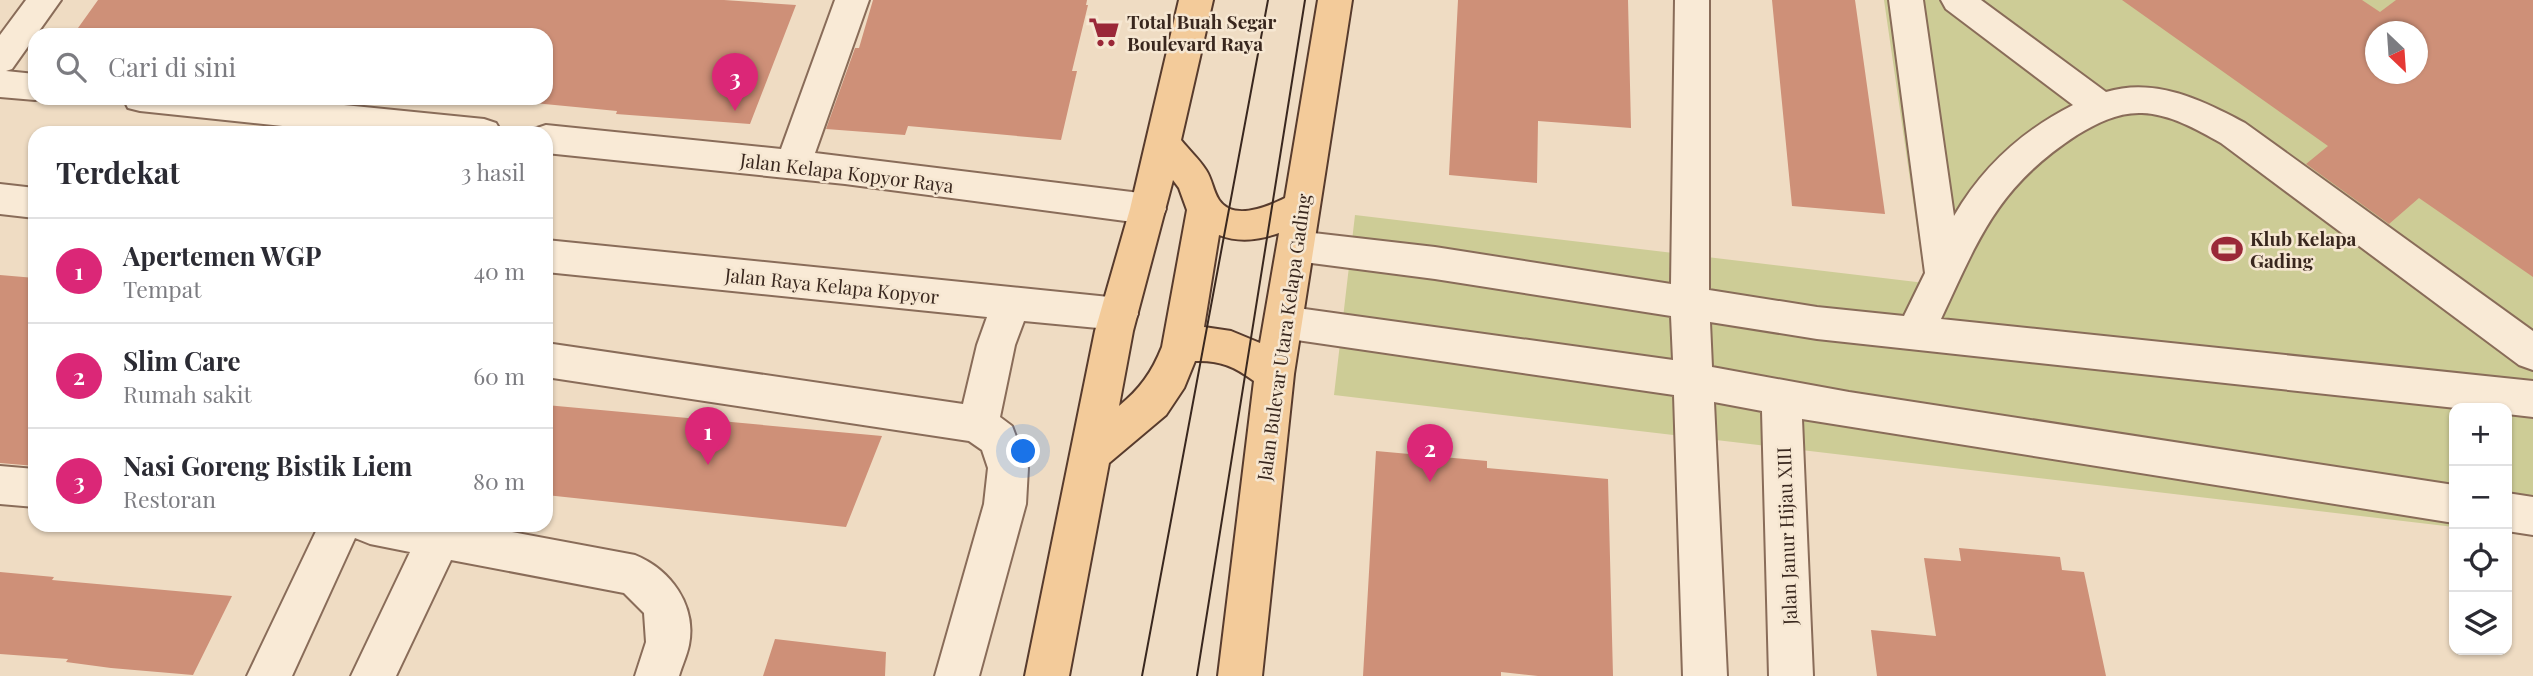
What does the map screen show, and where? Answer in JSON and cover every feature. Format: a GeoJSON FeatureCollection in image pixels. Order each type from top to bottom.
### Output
{"type":"FeatureCollection","features":[{"type":"Feature","properties":{"kind":"main road"},"geometry":{"type":"LineString","coordinates":[[1047,676],[1119,314],[1148,209],[1196,0]]}},
{"type":"Feature","properties":{"kind":"main road","name":"Jalan Bulevar Utara Kelapa Gading"},"geometry":{"type":"LineString","coordinates":[[1240,676],[1274,374],[1335,0]]}},
{"type":"Feature","properties":{"kind":"main road"},"geometry":{"type":"LineString","coordinates":[[1163,143],[1194,181],[1205,210],[1217,220],[1227,224],[1261,224],[1301,207]]}},
{"type":"Feature","properties":{"kind":"main road"},"geometry":{"type":"LineString","coordinates":[[1091,453],[1152,402],[1170,376],[1181,347],[1205,210]]}},
{"type":"Feature","properties":{"kind":"main road"},"geometry":{"type":"LineString","coordinates":[[1181,347],[1202,342],[1220,344],[1249,354],[1274,374]]}},
{"type":"Feature","properties":{"kind":"street"},"geometry":{"type":"LineString","coordinates":[[0,60],[44,0]]}},
{"type":"Feature","properties":{"kind":"street"},"geometry":{"type":"LineString","coordinates":[[793,164],[852,0]]}},
{"type":"Feature","properties":{"kind":"street"},"geometry":{"type":"LineString","coordinates":[[1692,0],[1691,380],[1705,676]]}},
{"type":"Feature","properties":{"kind":"street"},"geometry":{"type":"LineString","coordinates":[[1906,0],[1944,274]]}},
{"type":"Feature","properties":{"kind":"street"},"geometry":{"type":"LineString","coordinates":[[1958,0],[2102,108]]}},
{"type":"Feature","properties":{"kind":"street"},"geometry":{"type":"LineString","coordinates":[[0,84],[28,86]]}},
{"type":"Feature","properties":{"kind":"street"},"geometry":{"type":"LineString","coordinates":[[1915,334],[1986,194],[2026,151],[2071,121],[2128,100],[2161,102],[2201,115],[2233,132],[2533,354]]}},
{"type":"Feature","properties":{"kind":"street"},"geometry":{"type":"LineString","coordinates":[[209,105],[415,126]]}},
{"type":"Feature","properties":{"kind":"street","name":"Jalan Kelapa Kopyor Raya"},"geometry":{"type":"LineString","coordinates":[[553,140],[793,164],[1148,209]]}},
{"type":"Feature","properties":{"kind":"street"},"geometry":{"type":"LineString","coordinates":[[0,199],[28,202]]}},
{"type":"Feature","properties":{"kind":"street"},"geometry":{"type":"LineString","coordinates":[[1296,246],[1435,263],[1817,323],[2533,399]]}},
{"type":"Feature","properties":{"kind":"street","name":"Jalan Raya Kelapa Kopyor"},"geometry":{"type":"LineString","coordinates":[[553,257],[1119,314]]}},
{"type":"Feature","properties":{"kind":"street"},"geometry":{"type":"LineString","coordinates":[[978,424],[996,345],[1011,304]]}},
{"type":"Feature","properties":{"kind":"street"},"geometry":{"type":"LineString","coordinates":[[1283,322],[1691,380],[1849,410],[2449,503]]}},
{"type":"Feature","properties":{"kind":"street"},"geometry":{"type":"LineString","coordinates":[[553,361],[978,424],[998,439],[1008,468],[1004,504],[957,676]]}},
{"type":"Feature","properties":{"kind":"street","name":"Jalan Janur Hijau XIII"},"geometry":{"type":"LineString","coordinates":[[1781,397],[1791,676]]}},
{"type":"Feature","properties":{"kind":"street"},"geometry":{"type":"LineString","coordinates":[[0,485],[28,487]]}},
{"type":"Feature","properties":{"kind":"street"},"geometry":{"type":"LineString","coordinates":[[2512,513],[2533,516]]}},
{"type":"Feature","properties":{"kind":"street"},"geometry":{"type":"LineString","coordinates":[[269,676],[338,532]]}},
{"type":"Feature","properties":{"kind":"street"},"geometry":{"type":"LineString","coordinates":[[405,532],[635,575],[665,604],[668,642],[657,676]]}},
{"type":"Feature","properties":{"kind":"street"},"geometry":{"type":"LineString","coordinates":[[373,676],[417,580],[440,539]]}},
{"type":"Feature","properties":{"kind":"shaded area","name":"Klub Kelapa Gading"},"geometry":{"type":"Polygon","coordinates":[[[1884,0],[2533,0],[2533,536],[2512,534],[2512,403],[2449,403],[2449,526],[1334,395],[1355,215],[1925,283],[1884,0]]]}},
{"type":"Feature","properties":{"kind":"building"},"geometry":{"type":"Polygon","coordinates":[[[98,0],[724,0],[796,5],[750,124],[616,114],[617,111],[553,105],[553,28],[78,28],[98,0]]]}},
{"type":"Feature","properties":{"kind":"building"},"geometry":{"type":"Polygon","coordinates":[[[873,0],[1087,0],[1072,71],[1077,71],[1061,140],[908,126],[905,135],[826,129],[855,48],[859,48],[873,0]]]}},
{"type":"Feature","properties":{"kind":"building"},"geometry":{"type":"Polygon","coordinates":[[[1458,0],[1628,0],[1631,128],[1538,121],[1537,183],[1449,175],[1458,0]]]}},
{"type":"Feature","properties":{"kind":"building"},"geometry":{"type":"Polygon","coordinates":[[[1772,0],[1855,0],[1885,214],[1792,206],[1772,0]]]}},
{"type":"Feature","properties":{"kind":"building"},"geometry":{"type":"Polygon","coordinates":[[[2122,0],[2362,0],[2380,12],[2396,0],[2533,0],[2533,277],[2419,198],[2389,224],[2306,164],[2328,146],[2122,0]]]}},
{"type":"Feature","properties":{"kind":"building"},"geometry":{"type":"Polygon","coordinates":[[[0,275],[28,277],[28,465],[0,463],[0,275]]]}},
{"type":"Feature","properties":{"kind":"building"},"geometry":{"type":"Polygon","coordinates":[[[553,406],[882,436],[846,527],[553,496],[553,406]]]}},
{"type":"Feature","properties":{"kind":"building"},"geometry":{"type":"Polygon","coordinates":[[[1376,451],[1487,461],[1487,468],[1608,479],[1613,676],[1538,676],[1501,672],[1501,676],[1363,676],[1376,451]]]}},
{"type":"Feature","properties":{"kind":"building"},"geometry":{"type":"Polygon","coordinates":[[[1959,548],[2060,557],[2062,570],[2084,572],[2106,676],[1877,676],[1871,630],[1936,636],[1924,558],[1961,561],[1959,548]]]}},
{"type":"Feature","properties":{"kind":"building"},"geometry":{"type":"Polygon","coordinates":[[[0,572],[54,577],[52,580],[232,596],[193,675],[111,668],[66,662],[68,659],[0,654],[0,572]]]}},
{"type":"Feature","properties":{"kind":"building"},"geometry":{"type":"Polygon","coordinates":[[[775,639],[886,652],[885,676],[763,676],[775,639]]]}},
{"type":"Feature","properties":{"kind":"tram line"},"geometry":{"type":"LineString","coordinates":[[1142,676],[1268,0]]}},
{"type":"Feature","properties":{"kind":"tram line"},"geometry":{"type":"LineString","coordinates":[[1197,676],[1305,0]]}},
{"type":"Feature","properties":{"kind":"place","name":"Total Buah Segar Boulevard Raya"},"geometry":{"type":"Point","coordinates":[1104,32]}},
{"type":"Feature","properties":{"kind":"place","name":"Nasi Goreng Bistik Liem"},"geometry":{"type":"Point","coordinates":[735,111]}},
{"type":"Feature","properties":{"kind":"place","name":"Klub Kelapa Gading"},"geometry":{"type":"Point","coordinates":[2227,249]}},
{"type":"Feature","properties":{"kind":"place","name":"Apertemen WGP"},"geometry":{"type":"Point","coordinates":[708,465]}},
{"type":"Feature","properties":{"kind":"place","name":"Slim Care"},"geometry":{"type":"Point","coordinates":[1430,482]}}]}
